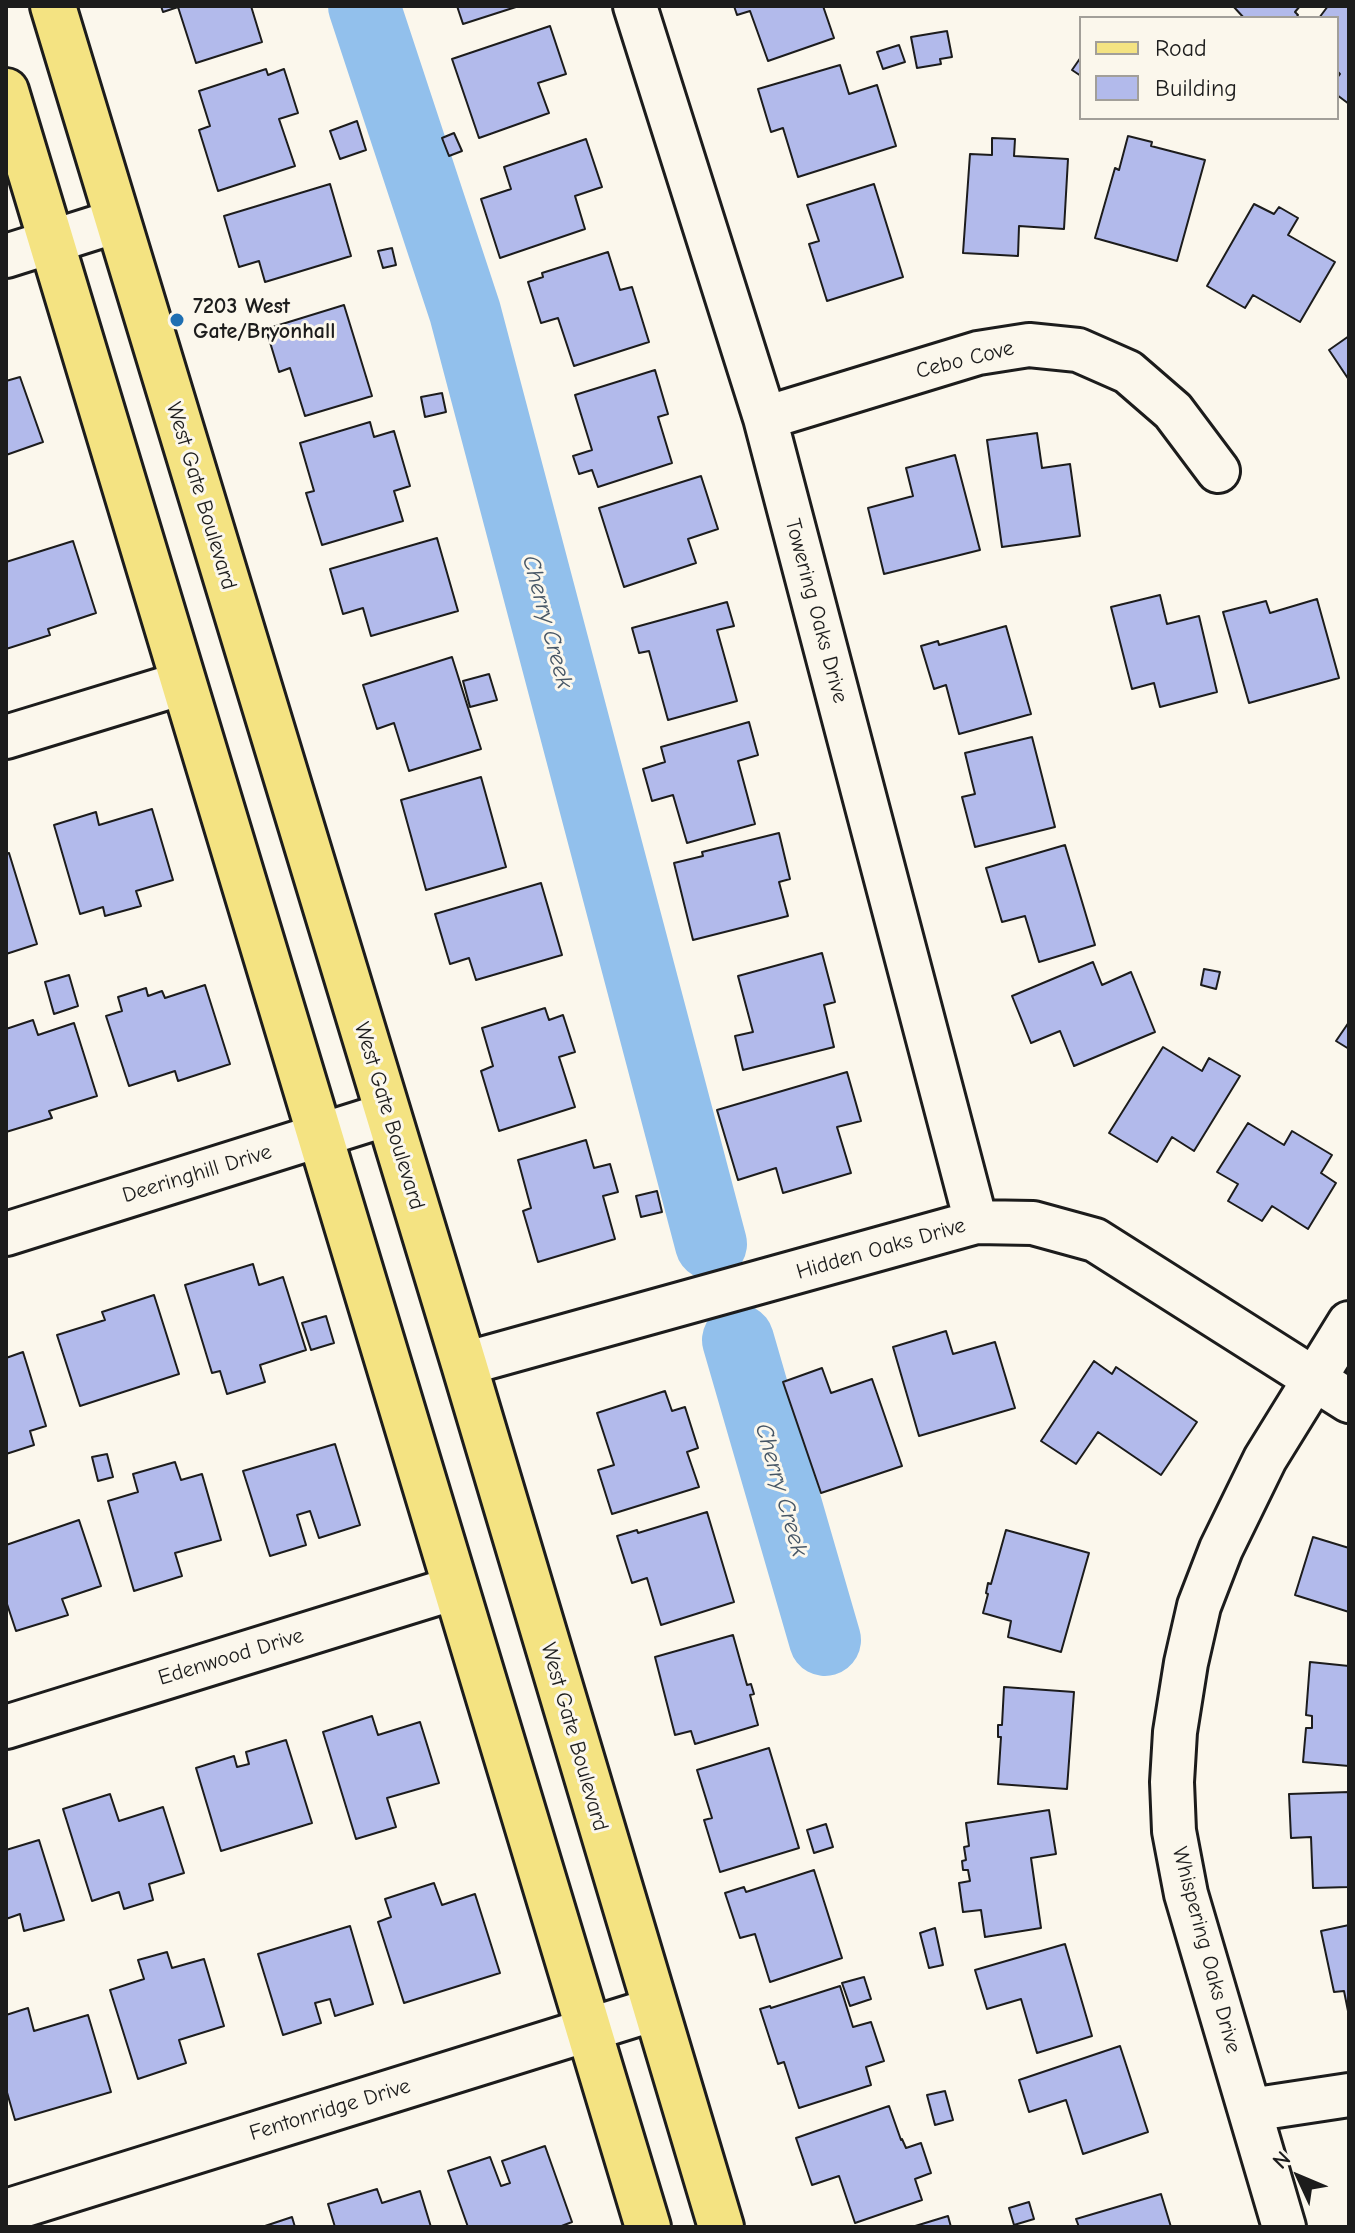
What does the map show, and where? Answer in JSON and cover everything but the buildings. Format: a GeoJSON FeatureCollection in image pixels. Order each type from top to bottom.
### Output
{"type":"FeatureCollection","features":[{"type":"Feature","properties":{"kind":"main road","name":"West Gate Boulevard"},"geometry":{"type":"LineString","coordinates":[[53,6],[464,1364],[721,2227]]}},
{"type":"Feature","properties":{"kind":"main road"},"geometry":{"type":"LineString","coordinates":[[6,91],[648,2227]]}},
{"type":"Feature","properties":{"kind":"street","name":"Towering Oaks Drive"},"geometry":{"type":"LineString","coordinates":[[635,6],[765,418],[976,1222]]}},
{"type":"Feature","properties":{"kind":"street"},"geometry":{"type":"LineString","coordinates":[[6,256],[117,221]]}},
{"type":"Feature","properties":{"kind":"street","name":"Cebo Cove"},"geometry":{"type":"LineString","coordinates":[[765,418],[978,353],[1029,345],[1078,350],[1128,372],[1173,411],[1218,471]]}},
{"type":"Feature","properties":{"kind":"street"},"geometry":{"type":"LineString","coordinates":[[6,737],[183,683]]}},
{"type":"Feature","properties":{"kind":"street","name":"Deeringhill Drive"},"geometry":{"type":"LineString","coordinates":[[6,1234],[388,1114]]}},
{"type":"Feature","properties":{"kind":"street","name":"Hidden Oaks Drive"},"geometry":{"type":"LineString","coordinates":[[464,1364],[976,1222],[1033,1223],[1095,1240],[1332,1391]]}},
{"type":"Feature","properties":{"kind":"street","name":"Whispering Oaks Drive"},"geometry":{"type":"LineString","coordinates":[[1284,2227],[1186,1894],[1174,1831],[1172,1782],[1175,1732],[1199,1606],[1221,1549],[1265,1459],[1332,1391],[1349,1323]]}},
{"type":"Feature","properties":{"kind":"street","name":"Edenwood Drive"},"geometry":{"type":"LineString","coordinates":[[6,1727],[455,1588]]}},
{"type":"Feature","properties":{"kind":"street","name":"Fentonridge Drive"},"geometry":{"type":"LineString","coordinates":[[6,2211],[655,2009]]}},
{"type":"Feature","properties":{"kind":"street"},"geometry":{"type":"LineString","coordinates":[[1250,2110],[1349,2095]]}},
{"type":"Feature","properties":{"kind":"waterway","name":"Cherry Creek"},"geometry":{"type":"LineString","coordinates":[[364,6],[465,312],[711,1244]]}},
{"type":"Feature","properties":{"kind":"waterway","name":"Cherry Creek"},"geometry":{"type":"LineString","coordinates":[[738,1340],[825,1640]]}},
{"type":"Feature","properties":{"kind":"place","name":"7203 West Gate/Bryonhall"},"geometry":{"type":"Point","coordinates":[177,320]}}]}
